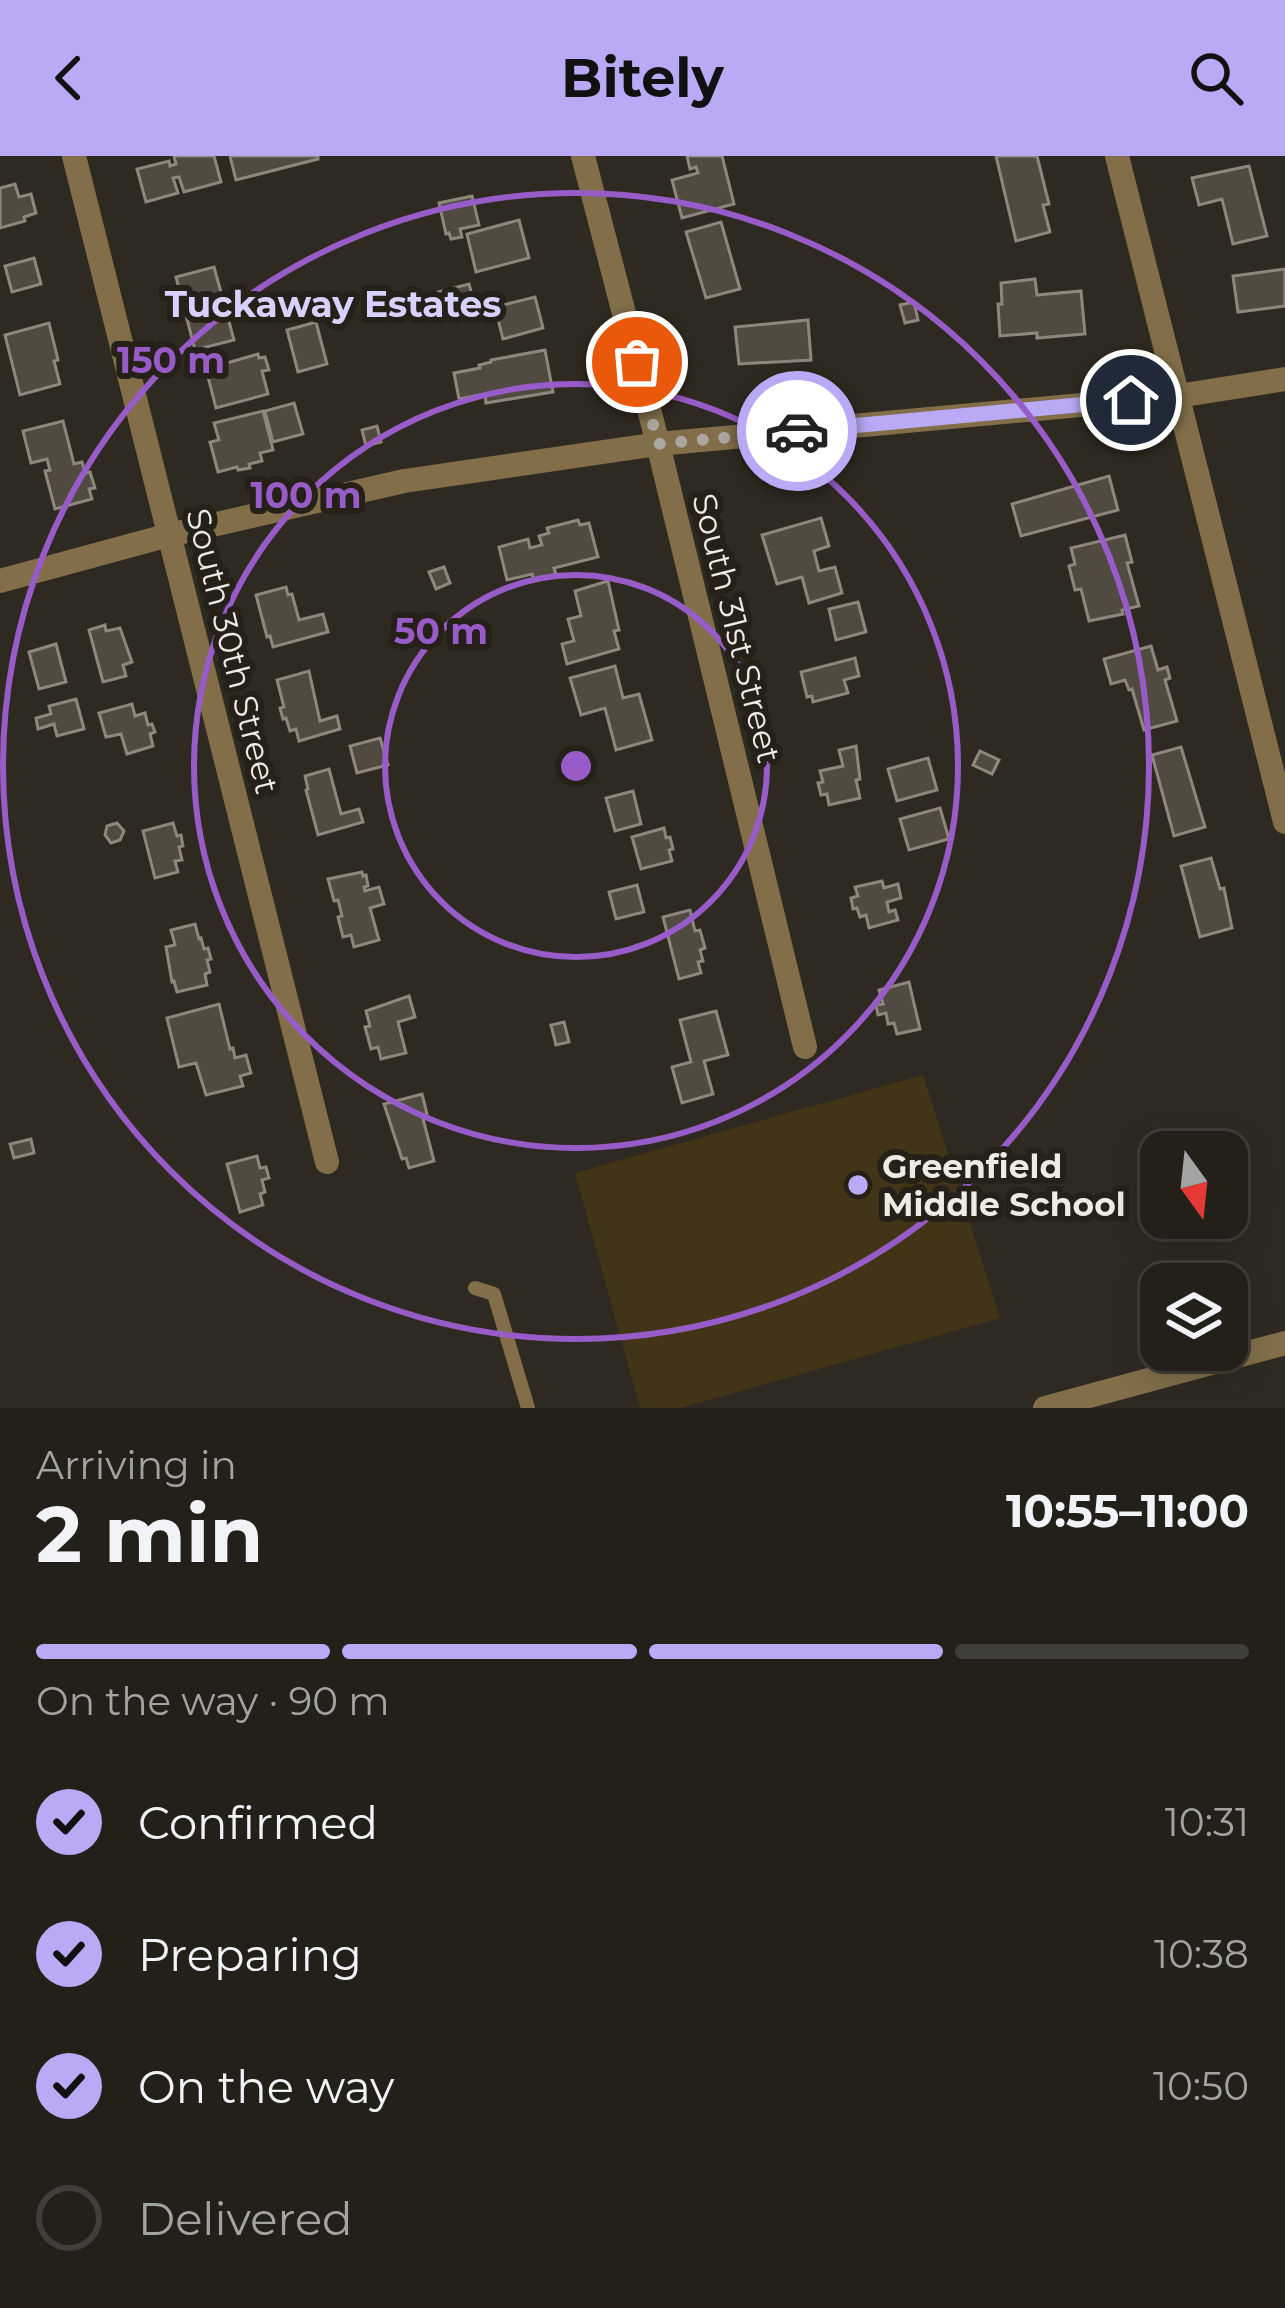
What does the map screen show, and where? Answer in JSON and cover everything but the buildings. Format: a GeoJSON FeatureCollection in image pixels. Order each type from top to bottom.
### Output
{"type":"FeatureCollection","features":[{"type":"Feature","properties":{"kind":"street","name":"South 30th Street"},"geometry":{"type":"LineString","coordinates":[[74,156],[327,1162]]}},
{"type":"Feature","properties":{"kind":"street","name":"South 31st Street"},"geometry":{"type":"LineString","coordinates":[[584,156],[806,1047]]}},
{"type":"Feature","properties":{"kind":"street"},"geometry":{"type":"LineString","coordinates":[[1117,156],[1285,822]]}},
{"type":"Feature","properties":{"kind":"street"},"geometry":{"type":"LineString","coordinates":[[0,580],[404,481],[658,444],[1178,396],[1285,380]]}},
{"type":"Feature","properties":{"kind":"street"},"geometry":{"type":"LineString","coordinates":[[1045,1408],[1285,1342]]}},
{"type":"Feature","properties":{"kind":"lane"},"geometry":{"type":"LineString","coordinates":[[475,1288],[494,1294],[528,1408]]}},
{"type":"Feature","properties":{"kind":"shaded area"},"geometry":{"type":"Polygon","coordinates":[[[923,1075],[1000,1318],[680,1408],[640,1408],[575,1173],[923,1075]]]}},
{"type":"Feature","properties":{"kind":"way so far"},"geometry":{"type":"LineString","coordinates":[[637,362],[658,444],[797,431]]}},
{"type":"Feature","properties":{"kind":"place","name":"Greenfield Middle School"},"geometry":{"type":"Point","coordinates":[858,1185]}},
{"type":"Feature","properties":{"kind":"district","name":"Tuckaway Estates"},"geometry":{"type":"Point","coordinates":[333,304]}},
{"type":"Feature","properties":{"kind":"route"},"geometry":{"type":"LineString","coordinates":[[797,431],[1131,400]]}}]}
